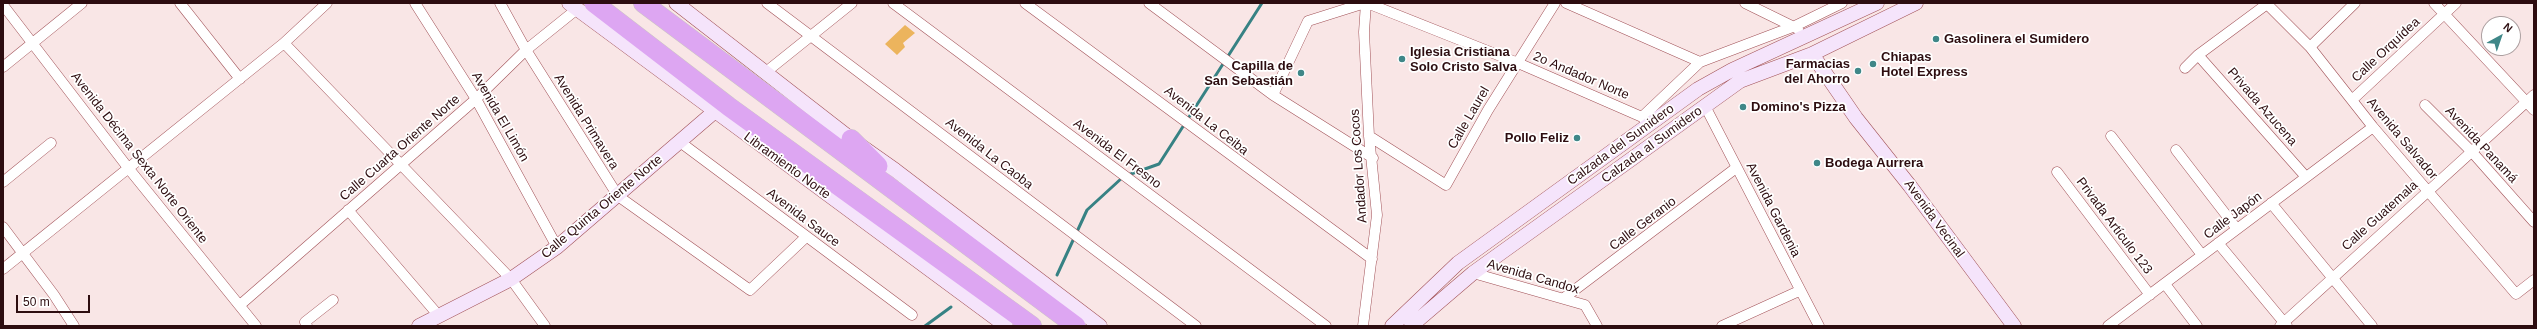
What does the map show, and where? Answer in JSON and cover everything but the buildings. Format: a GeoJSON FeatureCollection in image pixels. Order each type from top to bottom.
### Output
{"type":"FeatureCollection","features":[{"type":"Feature","properties":{"kind":"highway"},"geometry":{"type":"LineString","coordinates":[[643,3],[1076,326]]}},
{"type":"Feature","properties":{"kind":"highway","name":"Libramiento Norte"},"geometry":{"type":"LineString","coordinates":[[580,5],[728,106],[1032,326]]}},
{"type":"Feature","properties":{"kind":"highway"},"geometry":{"type":"LineString","coordinates":[[851,139],[931,218]]}},
{"type":"Feature","properties":{"kind":"highway"},"geometry":{"type":"LineString","coordinates":[[876,231],[917,244]]}},
{"type":"Feature","properties":{"kind":"street"},"geometry":{"type":"LineString","coordinates":[[3,67],[82,3]]}},
{"type":"Feature","properties":{"kind":"street"},"geometry":{"type":"LineString","coordinates":[[180,3],[240,79]]}},
{"type":"Feature","properties":{"kind":"street"},"geometry":{"type":"LineString","coordinates":[[3,269],[284,43],[327,3]]}},
{"type":"Feature","properties":{"kind":"street","name":"Avenida El Limón"},"geometry":{"type":"LineString","coordinates":[[415,3],[476,99],[557,247]]}},
{"type":"Feature","properties":{"kind":"street","name":"Avenida Primavera"},"geometry":{"type":"LineString","coordinates":[[500,3],[526,50],[618,196],[750,290],[806,236]]}},
{"type":"Feature","properties":{"kind":"street"},"geometry":{"type":"LineString","coordinates":[[676,3],[851,139],[895,170],[1100,326]]}},
{"type":"Feature","properties":{"kind":"street","name":"Avenida La Caoba"},"geometry":{"type":"LineString","coordinates":[[766,3],[940,132],[1196,326]]}},
{"type":"Feature","properties":{"kind":"street"},"geometry":{"type":"LineString","coordinates":[[766,72],[852,3]]}},
{"type":"Feature","properties":{"kind":"street","name":"Avenida El Fresno"},"geometry":{"type":"LineString","coordinates":[[893,3],[1326,326]]}},
{"type":"Feature","properties":{"kind":"street","name":"Avenida La Ceiba"},"geometry":{"type":"LineString","coordinates":[[1024,3],[1175,112],[1196,131],[1372,259]]}},
{"type":"Feature","properties":{"kind":"street"},"geometry":{"type":"LineString","coordinates":[[1149,3],[1273,95],[1373,158]]}},
{"type":"Feature","properties":{"kind":"street"},"geometry":{"type":"LineString","coordinates":[[1273,95],[1308,21],[1366,3]]}},
{"type":"Feature","properties":{"kind":"street","name":"2o Andador Norte"},"geometry":{"type":"LineString","coordinates":[[1366,3],[1518,63],[1645,121]]}},
{"type":"Feature","properties":{"kind":"street","name":"Andador Los Cocos"},"geometry":{"type":"LineString","coordinates":[[1363,326],[1377,215],[1373,158],[1369,136],[1364,32],[1366,3]]}},
{"type":"Feature","properties":{"kind":"street","name":"Calle Laurel"},"geometry":{"type":"LineString","coordinates":[[1369,136],[1446,185],[1555,3]]}},
{"type":"Feature","properties":{"kind":"street"},"geometry":{"type":"LineString","coordinates":[[1566,3],[1700,62]]}},
{"type":"Feature","properties":{"kind":"street"},"geometry":{"type":"LineString","coordinates":[[1745,3],[1800,31]]}},
{"type":"Feature","properties":{"kind":"street"},"geometry":{"type":"LineString","coordinates":[[1645,121],[1700,62],[1800,31],[1842,3]]}},
{"type":"Feature","properties":{"kind":"street","name":"Calzada del Sumidero"},"geometry":{"type":"LineString","coordinates":[[1392,326],[1458,263],[1565,185],[1645,121],[1800,31],[1877,3]]}},
{"type":"Feature","properties":{"kind":"street","name":"Calzada al Sumidero"},"geometry":{"type":"LineString","coordinates":[[1411,326],[1473,273],[1740,81],[1812,54],[1916,3]]}},
{"type":"Feature","properties":{"kind":"street"},"geometry":{"type":"LineString","coordinates":[[2185,68],[2198,55],[2267,3]]}},
{"type":"Feature","properties":{"kind":"street","name":"Avenida Salvador"},"geometry":{"type":"LineString","coordinates":[[2267,3],[2310,47],[2373,127],[2516,294],[2534,280]]}},
{"type":"Feature","properties":{"kind":"street"},"geometry":{"type":"LineString","coordinates":[[2310,47],[2354,3]]}},
{"type":"Feature","properties":{"kind":"street"},"geometry":{"type":"LineString","coordinates":[[2434,3],[2530,98],[2534,110]]}},
{"type":"Feature","properties":{"kind":"street","name":"Calle Orquídea"},"geometry":{"type":"LineString","coordinates":[[2352,100],[2456,3]]}},
{"type":"Feature","properties":{"kind":"street","name":"Avenida Décima Sexta Norte Oriente"},"geometry":{"type":"LineString","coordinates":[[3,5],[34,43],[129,169],[256,326]]}},
{"type":"Feature","properties":{"kind":"street","name":"Calle Cuarta Oriente Norte"},"geometry":{"type":"LineString","coordinates":[[240,306],[400,163],[476,99],[526,50],[580,5]]}},
{"type":"Feature","properties":{"kind":"street","name":"Libramiento Norte"},"geometry":{"type":"LineString","coordinates":[[580,5],[714,112],[1006,326]]}},
{"type":"Feature","properties":{"kind":"street"},"geometry":{"type":"LineString","coordinates":[[284,43],[511,279],[545,326]]}},
{"type":"Feature","properties":{"kind":"street","name":"Avenida Vecinal"},"geometry":{"type":"LineString","coordinates":[[1812,54],[1856,118],[1910,186],[2014,326]]}},
{"type":"Feature","properties":{"kind":"street","name":"Privada Azucena"},"geometry":{"type":"LineString","coordinates":[[2198,55],[2306,177]]}},
{"type":"Feature","properties":{"kind":"street","name":"Calle Guatemala"},"geometry":{"type":"LineString","coordinates":[[2284,325],[2332,276],[2472,152],[2530,98]]}},
{"type":"Feature","properties":{"kind":"street","name":"Avenida Panamá"},"geometry":{"type":"LineString","coordinates":[[2425,105],[2472,152],[2534,222]]}},
{"type":"Feature","properties":{"kind":"street","name":"Avenida Gardenia"},"geometry":{"type":"LineString","coordinates":[[1705,106],[1819,326]]}},
{"type":"Feature","properties":{"kind":"street","name":"Calle Quinta Oriente Norte"},"geometry":{"type":"LineString","coordinates":[[419,326],[511,279],[557,247],[714,112]]}},
{"type":"Feature","properties":{"kind":"street","name":"Calle Japón"},"geometry":{"type":"LineString","coordinates":[[2108,326],[2373,127]]}},
{"type":"Feature","properties":{"kind":"street"},"geometry":{"type":"LineString","coordinates":[[2111,136],[2202,255]]}},
{"type":"Feature","properties":{"kind":"street","name":"Avenida Sauce"},"geometry":{"type":"LineString","coordinates":[[680,142],[912,315]]}},
{"type":"Feature","properties":{"kind":"street"},"geometry":{"type":"LineString","coordinates":[[3,182],[51,143]]}},
{"type":"Feature","properties":{"kind":"street"},"geometry":{"type":"LineString","coordinates":[[2176,150],[2237,229]]}},
{"type":"Feature","properties":{"kind":"street","name":"Calle Geranio"},"geometry":{"type":"LineString","coordinates":[[1564,298],[1736,168]]}},
{"type":"Feature","properties":{"kind":"street","name":"Privada Artículo 123"},"geometry":{"type":"LineString","coordinates":[[2057,172],[2150,295]]}},
{"type":"Feature","properties":{"kind":"street"},"geometry":{"type":"LineString","coordinates":[[1565,185],[1574,201]]}},
{"type":"Feature","properties":{"kind":"street"},"geometry":{"type":"LineString","coordinates":[[2271,203],[2372,326]]}},
{"type":"Feature","properties":{"kind":"street"},"geometry":{"type":"LineString","coordinates":[[348,210],[439,316]]}},
{"type":"Feature","properties":{"kind":"street"},"geometry":{"type":"LineString","coordinates":[[3,227],[74,326]]}},
{"type":"Feature","properties":{"kind":"street"},"geometry":{"type":"LineString","coordinates":[[2218,243],[2284,325]]}},
{"type":"Feature","properties":{"kind":"street","name":"Avenida Candox"},"geometry":{"type":"LineString","coordinates":[[1473,273],[1585,305],[1597,326]]}},
{"type":"Feature","properties":{"kind":"street"},"geometry":{"type":"LineString","coordinates":[[2165,284],[2197,326]]}},
{"type":"Feature","properties":{"kind":"street"},"geometry":{"type":"LineString","coordinates":[[1722,326],[1800,291]]}},
{"type":"Feature","properties":{"kind":"street"},"geometry":{"type":"LineString","coordinates":[[304,325],[333,300]]}},
{"type":"Feature","properties":{"kind":"shaded area"},"geometry":{"type":"Polygon","coordinates":[[[905,25],[915,33],[903,43],[905,47],[897,55],[885,44],[905,25]]]}},
{"type":"Feature","properties":{"kind":"waterway"},"geometry":{"type":"LineString","coordinates":[[1128,175],[1159,164],[1262,3]]}},
{"type":"Feature","properties":{"kind":"waterway"},"geometry":{"type":"LineString","coordinates":[[1057,275],[1087,210],[1123,177]]}},
{"type":"Feature","properties":{"kind":"waterway"},"geometry":{"type":"LineString","coordinates":[[925,326],[951,307]]}},
{"type":"Feature","properties":{"kind":"place","name":"Gasolinera el Sumidero"},"geometry":{"type":"Point","coordinates":[1936,39]}},
{"type":"Feature","properties":{"kind":"place","name":"Iglesia Cristiana Solo Cristo Salva"},"geometry":{"type":"Point","coordinates":[1402,59]}},
{"type":"Feature","properties":{"kind":"place","name":"Chiapas Hotel Express"},"geometry":{"type":"Point","coordinates":[1873,64]}},
{"type":"Feature","properties":{"kind":"place","name":"Farmacias del Ahorro"},"geometry":{"type":"Point","coordinates":[1858,71]}},
{"type":"Feature","properties":{"kind":"place","name":"Capilla de San Sebastián"},"geometry":{"type":"Point","coordinates":[1301,73]}},
{"type":"Feature","properties":{"kind":"place","name":"Domino's Pizza"},"geometry":{"type":"Point","coordinates":[1743,107]}},
{"type":"Feature","properties":{"kind":"place","name":"Pollo Feliz"},"geometry":{"type":"Point","coordinates":[1577,138]}},
{"type":"Feature","properties":{"kind":"place","name":"Bodega Aurrera"},"geometry":{"type":"Point","coordinates":[1817,163]}}]}
